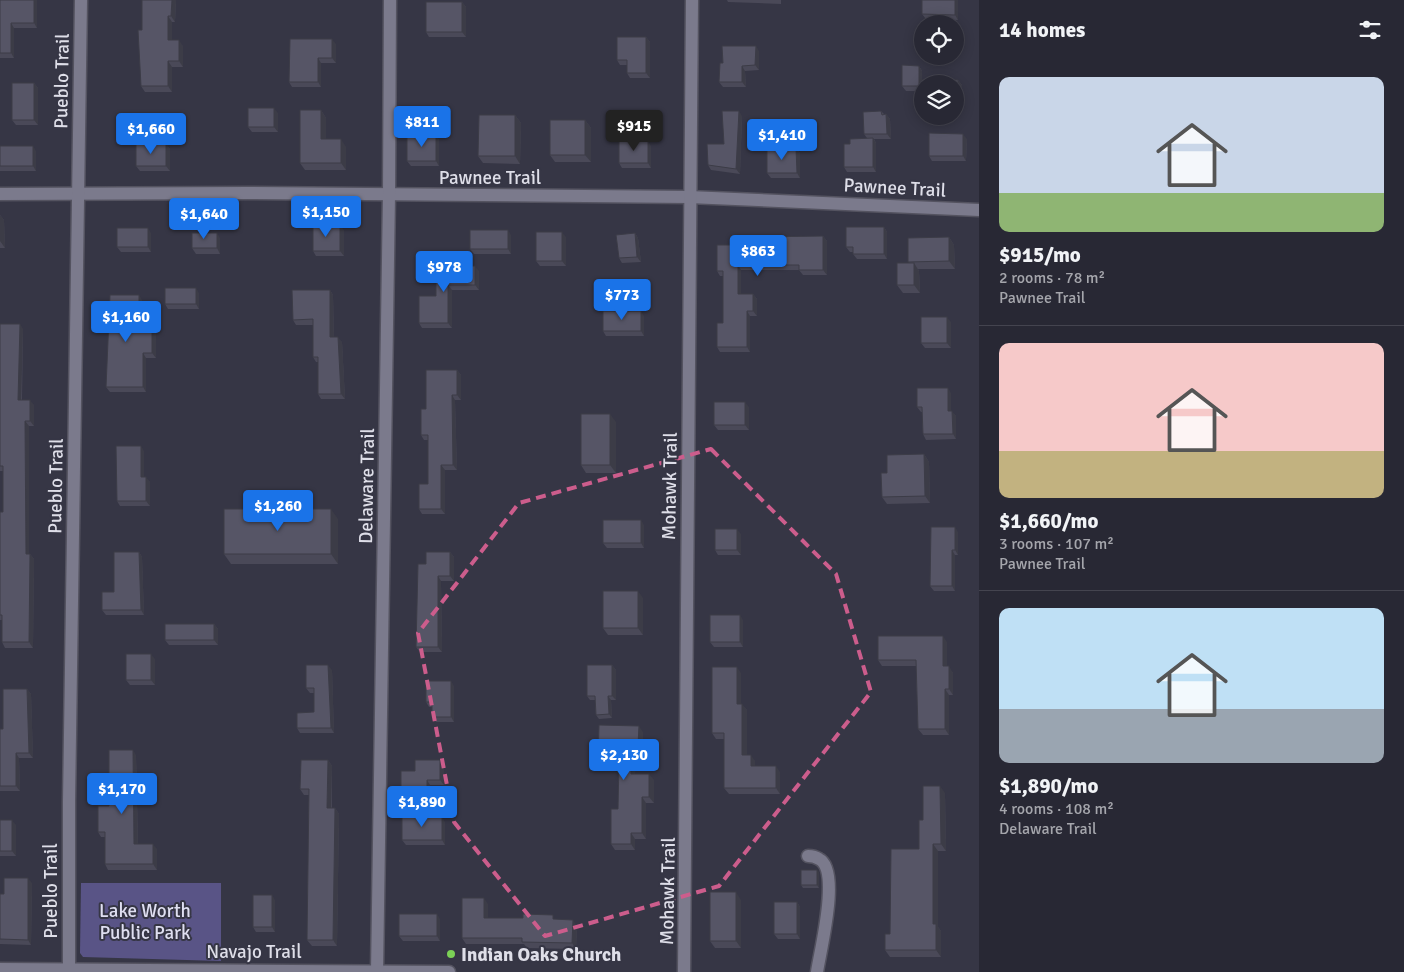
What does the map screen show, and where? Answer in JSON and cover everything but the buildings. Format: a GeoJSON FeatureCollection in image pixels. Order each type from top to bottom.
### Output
{"type":"FeatureCollection","features":[{"type":"Feature","properties":{"kind":"street","name":"Pueblo Trail"},"geometry":{"type":"LineString","coordinates":[[69,971],[69,802],[81,0]]}},
{"type":"Feature","properties":{"kind":"street","name":"Delaware Trail"},"geometry":{"type":"LineString","coordinates":[[377,971],[389,195],[390,0]]}},
{"type":"Feature","properties":{"kind":"street","name":"Mohawk Trail"},"geometry":{"type":"LineString","coordinates":[[684,972],[692,0]]}},
{"type":"Feature","properties":{"kind":"street","name":"Pawnee Trail"},"geometry":{"type":"LineString","coordinates":[[0,194],[249,193],[689,197],[979,210]]}},
{"type":"Feature","properties":{"kind":"street"},"geometry":{"type":"LineString","coordinates":[[808,856],[820,859],[826,866],[829,879],[828,905],[817,972]]}},
{"type":"Feature","properties":{"kind":"street","name":"Navajo Trail"},"geometry":{"type":"LineString","coordinates":[[0,969],[69,971],[449,972]]}},
{"type":"Feature","properties":{"kind":"highlighted area"},"geometry":{"type":"Polygon","coordinates":[[[711,449],[836,574],[871,692],[719,886],[545,936],[454,822],[418,633],[519,503],[711,449]]]}},
{"type":"Feature","properties":{"kind":"green space","name":"Lake Worth Public Park"},"geometry":{"type":"Polygon","coordinates":[[[81,883],[221,883],[221,961],[83,957],[80,953],[81,883]]]}},
{"type":"Feature","properties":{"kind":"place","name":"Indian Oaks Church"},"geometry":{"type":"Point","coordinates":[451,954]}}]}
